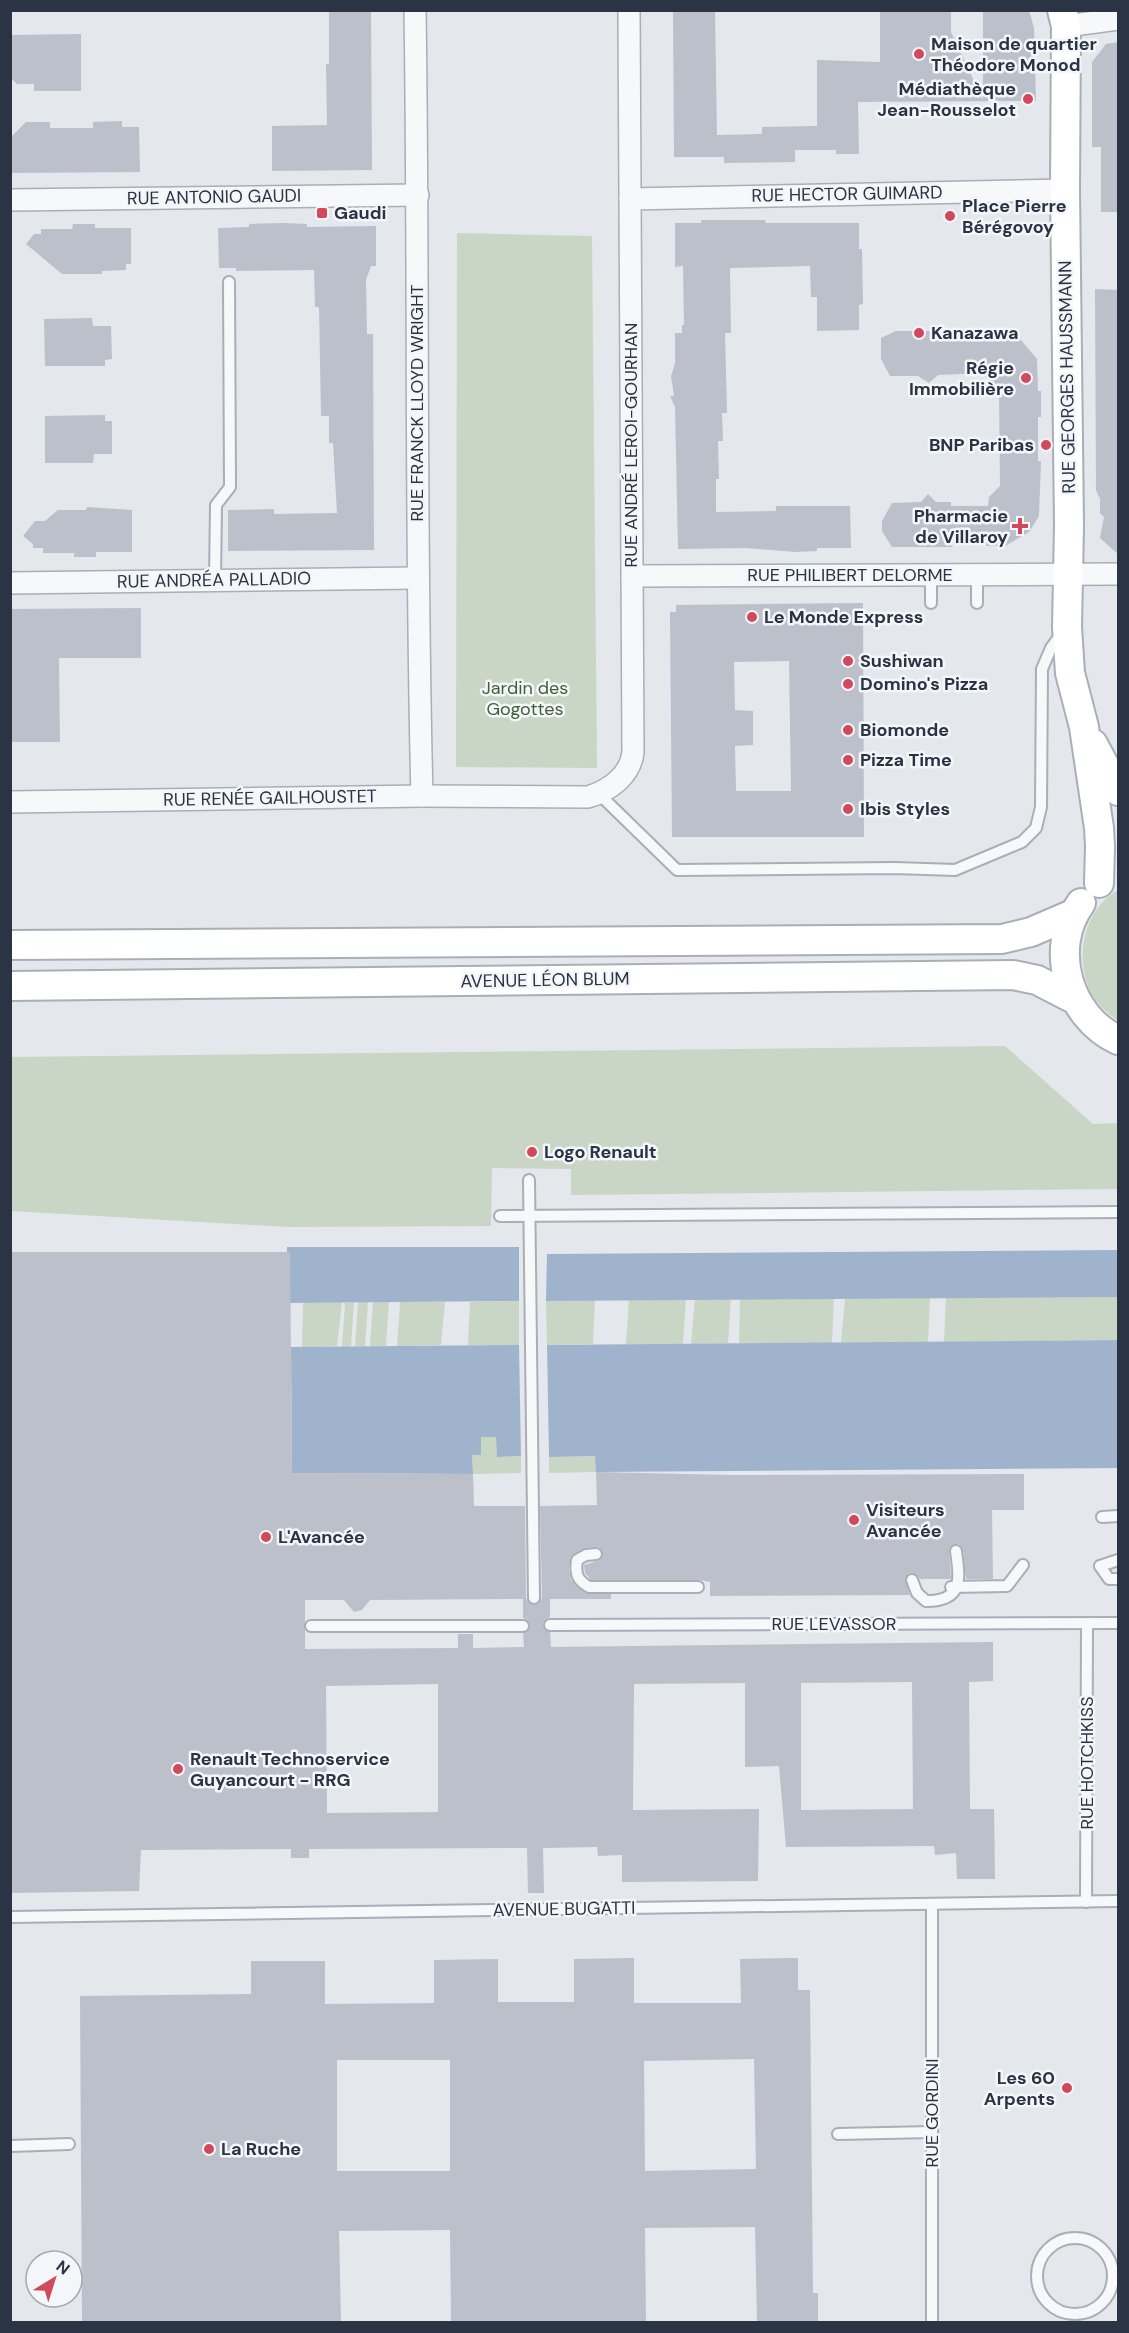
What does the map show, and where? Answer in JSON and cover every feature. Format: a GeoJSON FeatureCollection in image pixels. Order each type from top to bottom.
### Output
{"type":"FeatureCollection","features":[{"type":"Feature","properties":{"kind":"main road","name":"RUE GEORGES HAUSSMANN"},"geometry":{"type":"LineString","coordinates":[[1064,18],[1067,627],[1070,673],[1084,726],[1099,828],[1109,877]]}},
{"type":"Feature","properties":{"kind":"main road","name":"RUE GEORGES HAUSSMANN"},"geometry":{"type":"LineString","coordinates":[[1084,726],[1119,790]]}},
{"type":"Feature","properties":{"kind":"main road"},"geometry":{"type":"LineString","coordinates":[[1109,877],[1072,914],[1066,943],[1065,964],[1074,999],[1106,1034],[1119,1040]]}},
{"type":"Feature","properties":{"kind":"main road","name":"AVENUE LÉON BLUM"},"geometry":{"type":"LineString","coordinates":[[10,945],[1002,939],[1031,932],[1072,914]]}},
{"type":"Feature","properties":{"kind":"main road","name":"AVENUE LÉON BLUM"},"geometry":{"type":"LineString","coordinates":[[10,986],[1013,975],[1037,980],[1074,999]]}},
{"type":"Feature","properties":{"kind":"street","name":"RUE FRANCK LLOYD WRIGHT"},"geometry":{"type":"LineString","coordinates":[[415,10],[418,195],[417,578],[422,796]]}},
{"type":"Feature","properties":{"kind":"street","name":"RUE ANDRÉ LEROI-GOURHAN"},"geometry":{"type":"LineString","coordinates":[[599,794],[620,778],[632,760],[629,10]]}},
{"type":"Feature","properties":{"kind":"street"},"geometry":{"type":"LineString","coordinates":[[1064,18],[1119,19]]}},
{"type":"Feature","properties":{"kind":"street","name":"RUE HECTOR GUIMARD"},"geometry":{"type":"LineString","coordinates":[[630,199],[1065,190]]}},
{"type":"Feature","properties":{"kind":"street","name":"RUE ANTONIO GAUDI"},"geometry":{"type":"LineString","coordinates":[[10,200],[418,195]]}},
{"type":"Feature","properties":{"kind":"street","name":"RUE PHILIBERT DELORME"},"geometry":{"type":"LineString","coordinates":[[632,576],[1119,574]]}},
{"type":"Feature","properties":{"kind":"street","name":"RUE ANDRÉA PALLADIO"},"geometry":{"type":"LineString","coordinates":[[10,583],[417,578]]}},
{"type":"Feature","properties":{"kind":"street","name":"RUE RENÉE GAILHOUSTET"},"geometry":{"type":"LineString","coordinates":[[10,802],[422,796],[588,797],[599,794]]}},
{"type":"Feature","properties":{"kind":"lane"},"geometry":{"type":"LineString","coordinates":[[215,580],[216,505],[230,487],[229,282]]}},
{"type":"Feature","properties":{"kind":"lane"},"geometry":{"type":"LineString","coordinates":[[931,575],[931,603]]}},
{"type":"Feature","properties":{"kind":"lane"},"geometry":{"type":"LineString","coordinates":[[977,575],[977,603]]}},
{"type":"Feature","properties":{"kind":"lane"},"geometry":{"type":"LineString","coordinates":[[599,794],[677,870],[895,868],[955,870],[1022,842],[1036,828],[1041,807],[1042,669],[1056,640],[1067,627]]}},
{"type":"Feature","properties":{"kind":"lane"},"geometry":{"type":"LineString","coordinates":[[529,1180],[534,1598]]}},
{"type":"Feature","properties":{"kind":"lane"},"geometry":{"type":"LineString","coordinates":[[500,1216],[1119,1212]]}},
{"type":"Feature","properties":{"kind":"lane"},"geometry":{"type":"LineString","coordinates":[[1102,1517],[1119,1516]]}},
{"type":"Feature","properties":{"kind":"lane"},"geometry":{"type":"LineString","coordinates":[[912,1580],[917,1593],[926,1601],[942,1601],[952,1594],[958,1585],[956,1551]]}},
{"type":"Feature","properties":{"kind":"lane"},"geometry":{"type":"LineString","coordinates":[[596,1554],[586,1555],[577,1560],[575,1571],[579,1581],[589,1587],[698,1587]]}},
{"type":"Feature","properties":{"kind":"lane"},"geometry":{"type":"LineString","coordinates":[[1100,1566],[1119,1560]]}},
{"type":"Feature","properties":{"kind":"lane"},"geometry":{"type":"LineString","coordinates":[[948,1587],[1007,1586],[1023,1565]]}},
{"type":"Feature","properties":{"kind":"lane"},"geometry":{"type":"LineString","coordinates":[[1100,1566],[1119,1572]]}},
{"type":"Feature","properties":{"kind":"lane"},"geometry":{"type":"LineString","coordinates":[[1100,1566],[1109,1579],[1119,1579]]}},
{"type":"Feature","properties":{"kind":"lane","name":"RUE HOTCHKISS"},"geometry":{"type":"LineString","coordinates":[[1086,1902],[1087,1623]]}},
{"type":"Feature","properties":{"kind":"lane","name":"RUE LEVASSOR"},"geometry":{"type":"LineString","coordinates":[[550,1625],[1119,1623]]}},
{"type":"Feature","properties":{"kind":"lane"},"geometry":{"type":"LineString","coordinates":[[311,1626],[523,1626]]}},
{"type":"Feature","properties":{"kind":"lane","name":"AVENUE BUGATTI"},"geometry":{"type":"LineString","coordinates":[[10,1917],[1119,1901]]}},
{"type":"Feature","properties":{"kind":"lane","name":"RUE GORDINI"},"geometry":{"type":"LineString","coordinates":[[932,1904],[932,2322]]}},
{"type":"Feature","properties":{"kind":"lane"},"geometry":{"type":"LineString","coordinates":[[838,2134],[932,2132]]}},
{"type":"Feature","properties":{"kind":"lane"},"geometry":{"type":"LineString","coordinates":[[10,2146],[69,2144]]}},
{"type":"Feature","properties":{"kind":"lane"},"geometry":{"type":"LineString","coordinates":[[1073,2238],[1086,2239],[1101,2249],[1116,2277],[1104,2301],[1094,2310],[1082,2314],[1063,2313],[1046,2303],[1039,2291],[1036,2279],[1037,2266],[1042,2255],[1050,2246],[1061,2240],[1073,2238]]}},
{"type":"Feature","properties":{"kind":"green space","name":"Jardin des Gogottes"},"geometry":{"type":"Polygon","coordinates":[[[457,233],[592,236],[597,768],[456,767],[457,233]]]}},
{"type":"Feature","properties":{"kind":"green space"},"geometry":{"type":"Polygon","coordinates":[[[1118,890],[1118,1021],[1093,997],[1084,973],[1083,945],[1091,919],[1098,908],[1118,890]]]}},
{"type":"Feature","properties":{"kind":"green space"},"geometry":{"type":"Polygon","coordinates":[[[1005,1046],[1093,1124],[1118,1123],[1118,1189],[571,1195],[571,1169],[492,1168],[491,1226],[288,1227],[11,1211],[11,1057],[1005,1046]]]}},
{"type":"Feature","properties":{"kind":"green space"},"geometry":{"type":"Polygon","coordinates":[[[1118,1297],[1118,1340],[944,1342],[946,1298],[1118,1297]]]}},
{"type":"Feature","properties":{"kind":"green space"},"geometry":{"type":"Polygon","coordinates":[[[834,1298],[832,1343],[739,1343],[740,1299],[834,1298]]]}},
{"type":"Feature","properties":{"kind":"green space"},"geometry":{"type":"Polygon","coordinates":[[[930,1298],[928,1342],[841,1342],[845,1299],[930,1298]]]}},
{"type":"Feature","properties":{"kind":"green space"},"geometry":{"type":"Polygon","coordinates":[[[686,1299],[683,1344],[626,1344],[629,1300],[686,1299]]]}},
{"type":"Feature","properties":{"kind":"green space"},"geometry":{"type":"Polygon","coordinates":[[[695,1299],[731,1299],[728,1343],[691,1344],[695,1299]]]}},
{"type":"Feature","properties":{"kind":"green space"},"geometry":{"type":"Polygon","coordinates":[[[595,1300],[593,1344],[547,1345],[546,1301],[595,1300]]]}},
{"type":"Feature","properties":{"kind":"green space"},"geometry":{"type":"Polygon","coordinates":[[[519,1301],[519,1345],[468,1345],[470,1302],[519,1301]]]}},
{"type":"Feature","properties":{"kind":"green space"},"geometry":{"type":"Polygon","coordinates":[[[342,1302],[337,1346],[302,1347],[303,1303],[342,1302]]]}},
{"type":"Feature","properties":{"kind":"green space"},"geometry":{"type":"Polygon","coordinates":[[[358,1302],[368,1302],[365,1346],[355,1346],[358,1302]]]}},
{"type":"Feature","properties":{"kind":"green space"},"geometry":{"type":"Polygon","coordinates":[[[373,1302],[389,1302],[386,1346],[370,1346],[373,1302]]]}},
{"type":"Feature","properties":{"kind":"green space"},"geometry":{"type":"Polygon","coordinates":[[[400,1302],[445,1302],[441,1345],[397,1346],[400,1302]]]}},
{"type":"Feature","properties":{"kind":"green space"},"geometry":{"type":"Polygon","coordinates":[[[345,1303],[354,1303],[351,1346],[342,1347],[345,1303]]]}},
{"type":"Feature","properties":{"kind":"green space"},"geometry":{"type":"Polygon","coordinates":[[[497,1436],[497,1457],[521,1456],[521,1473],[473,1474],[472,1455],[480,1437],[497,1436]]]}},
{"type":"Feature","properties":{"kind":"green space"},"geometry":{"type":"Polygon","coordinates":[[[596,1456],[596,1472],[549,1473],[549,1457],[596,1456]]]}},
{"type":"Feature","properties":{"kind":"water"},"geometry":{"type":"Polygon","coordinates":[[[287,1247],[519,1247],[519,1301],[290,1303],[290,1252],[287,1252],[287,1247]]]}},
{"type":"Feature","properties":{"kind":"water"},"geometry":{"type":"Polygon","coordinates":[[[1118,1250],[1118,1297],[546,1301],[547,1254],[1118,1250]]]}},
{"type":"Feature","properties":{"kind":"water"},"geometry":{"type":"Polygon","coordinates":[[[1118,1340],[1118,1468],[596,1472],[595,1456],[549,1457],[547,1345],[1118,1340]]]}},
{"type":"Feature","properties":{"kind":"water"},"geometry":{"type":"Polygon","coordinates":[[[519,1345],[521,1456],[497,1457],[496,1437],[481,1437],[481,1455],[472,1455],[473,1474],[292,1473],[291,1347],[519,1345]]]}},
{"type":"Feature","properties":{"kind":"building"},"geometry":{"type":"Polygon","coordinates":[[[329,10],[371,10],[372,170],[272,171],[272,126],[327,125],[326,64],[329,64],[329,10]]]}},
{"type":"Feature","properties":{"kind":"building"},"geometry":{"type":"Polygon","coordinates":[[[673,10],[715,10],[717,135],[762,134],[762,127],[817,126],[817,60],[880,62],[880,10],[951,10],[951,32],[983,100],[983,10],[1029,10],[1034,28],[1036,101],[858,102],[859,154],[836,154],[836,150],[795,150],[795,162],[724,163],[724,157],[674,157],[673,10]]]}},
{"type":"Feature","properties":{"kind":"building"},"geometry":{"type":"Polygon","coordinates":[[[81,34],[81,91],[34,91],[34,84],[17,84],[10,77],[10,35],[81,34]]]}},
{"type":"Feature","properties":{"kind":"building"},"geometry":{"type":"Polygon","coordinates":[[[1119,42],[1119,212],[1101,212],[1101,147],[1092,147],[1092,62],[1106,44],[1119,42]]]}},
{"type":"Feature","properties":{"kind":"building"},"geometry":{"type":"Polygon","coordinates":[[[122,121],[122,127],[139,127],[140,172],[12,173],[10,138],[26,122],[50,122],[50,128],[93,128],[93,122],[122,121]]]}},
{"type":"Feature","properties":{"kind":"building"},"geometry":{"type":"Polygon","coordinates":[[[701,220],[859,223],[863,304],[859,305],[859,330],[817,331],[817,297],[811,297],[810,266],[730,268],[731,333],[725,333],[727,413],[722,413],[723,441],[718,441],[719,479],[716,479],[716,512],[776,511],[776,506],[850,506],[851,548],[817,548],[817,551],[795,552],[745,548],[678,549],[675,407],[670,396],[674,396],[671,376],[675,363],[675,333],[682,333],[682,325],[684,325],[683,266],[675,267],[675,223],[701,223],[701,220]]]}},
{"type":"Feature","properties":{"kind":"building"},"geometry":{"type":"Polygon","coordinates":[[[284,223],[307,224],[307,227],[376,226],[376,266],[371,266],[366,280],[367,334],[373,334],[374,550],[228,551],[228,510],[274,509],[274,514],[337,513],[333,443],[329,443],[329,416],[321,416],[319,307],[315,307],[314,270],[236,271],[236,268],[219,268],[218,228],[284,223]]]}},
{"type":"Feature","properties":{"kind":"building"},"geometry":{"type":"Polygon","coordinates":[[[73,224],[95,224],[95,228],[131,228],[131,264],[126,264],[126,270],[102,271],[102,274],[62,274],[26,244],[34,234],[41,234],[41,229],[72,229],[73,224]]]}},
{"type":"Feature","properties":{"kind":"building"},"geometry":{"type":"Polygon","coordinates":[[[1095,289],[1119,290],[1119,555],[1100,538],[1104,517],[1100,513],[1100,499],[1096,490],[1095,289]]]}},
{"type":"Feature","properties":{"kind":"building"},"geometry":{"type":"Polygon","coordinates":[[[92,318],[93,326],[111,326],[112,359],[105,360],[105,366],[45,366],[44,319],[92,318]]]}},
{"type":"Feature","properties":{"kind":"building"},"geometry":{"type":"Polygon","coordinates":[[[984,330],[1003,330],[1003,334],[1020,339],[1037,359],[1038,391],[1041,391],[1041,417],[1038,417],[1038,461],[1041,461],[1039,516],[1029,532],[1005,546],[986,546],[986,542],[951,542],[952,547],[892,547],[882,531],[882,521],[892,503],[921,502],[928,494],[936,502],[951,502],[951,506],[988,506],[989,497],[1000,486],[999,391],[982,373],[938,375],[929,383],[918,376],[890,376],[881,359],[881,338],[896,331],[949,331],[949,336],[984,337],[984,330]]]}},
{"type":"Feature","properties":{"kind":"building"},"geometry":{"type":"Polygon","coordinates":[[[105,415],[105,421],[112,421],[112,454],[94,454],[93,463],[45,463],[45,416],[105,415]]]}},
{"type":"Feature","properties":{"kind":"building"},"geometry":{"type":"Polygon","coordinates":[[[87,507],[132,510],[132,552],[96,552],[96,557],[74,557],[74,553],[43,553],[43,548],[33,548],[33,544],[23,536],[35,521],[45,521],[58,510],[86,510],[87,507]]]}},
{"type":"Feature","properties":{"kind":"building"},"geometry":{"type":"Polygon","coordinates":[[[863,603],[864,837],[672,837],[670,612],[676,612],[676,605],[863,603]],[[789,661],[734,662],[735,710],[753,711],[753,745],[735,746],[736,791],[791,791],[789,661]]]}},
{"type":"Feature","properties":{"kind":"building"},"geometry":{"type":"Polygon","coordinates":[[[141,608],[141,658],[59,658],[60,742],[10,742],[11,609],[141,608]]]}},
{"type":"Feature","properties":{"kind":"building","name":"L'Avancée"},"geometry":{"type":"Polygon","coordinates":[[[10,1252],[290,1252],[292,1473],[473,1474],[474,1506],[525,1506],[526,1598],[534,1605],[538,1604],[542,1598],[540,1506],[597,1505],[596,1472],[730,1475],[1024,1474],[1024,1510],[992,1510],[993,1579],[966,1579],[963,1549],[956,1544],[949,1549],[951,1579],[920,1579],[916,1574],[909,1573],[905,1579],[910,1595],[710,1596],[710,1582],[699,1580],[591,1580],[585,1573],[584,1565],[600,1560],[603,1553],[599,1547],[585,1548],[571,1556],[569,1569],[571,1580],[585,1593],[611,1594],[611,1599],[550,1599],[550,1617],[543,1624],[544,1629],[550,1632],[551,1647],[993,1642],[993,1681],[969,1682],[970,1809],[994,1809],[995,1879],[957,1879],[956,1853],[935,1855],[934,1846],[786,1847],[779,1766],[745,1767],[745,1683],[634,1684],[633,1810],[759,1809],[758,1881],[622,1882],[622,1855],[598,1856],[597,1847],[543,1848],[544,1893],[528,1893],[527,1848],[309,1849],[309,1858],[291,1858],[291,1849],[141,1850],[139,1891],[10,1893],[10,1252]],[[523,1599],[370,1600],[362,1610],[354,1612],[344,1600],[305,1600],[305,1649],[458,1648],[458,1634],[473,1634],[473,1648],[524,1647],[523,1633],[529,1630],[530,1625],[523,1618],[523,1599]],[[912,1682],[801,1683],[801,1810],[913,1809],[912,1682]],[[438,1684],[326,1686],[327,1813],[438,1812],[438,1684]]]}},
{"type":"Feature","properties":{"kind":"building","name":"La Ruche"},"geometry":{"type":"Polygon","coordinates":[[[634,1958],[634,2003],[741,2003],[740,1959],[798,1958],[798,1990],[810,1990],[813,2293],[818,2293],[818,2322],[757,2322],[755,2227],[645,2228],[646,2322],[451,2322],[450,2230],[339,2231],[341,2322],[82,2322],[84,2249],[82,2249],[80,1996],[251,1994],[251,1961],[325,1961],[325,2004],[434,2003],[434,1960],[498,1959],[498,2002],[574,2002],[574,1959],[634,1958]],[[754,2059],[644,2061],[645,2171],[756,2169],[754,2059]],[[337,2060],[337,2171],[450,2171],[450,2060],[337,2060]]]}},
{"type":"Feature","properties":{"kind":"place","name":"Maison de quartier Théodore Monod"},"geometry":{"type":"Point","coordinates":[919,54]}},
{"type":"Feature","properties":{"kind":"place","name":"Médiathèque Jean-Rousselot"},"geometry":{"type":"Point","coordinates":[1028,99]}},
{"type":"Feature","properties":{"kind":"place","name":"Gaudi"},"geometry":{"type":"Point","coordinates":[322,213]}},
{"type":"Feature","properties":{"kind":"place","name":"Place Pierre Bérégovoy"},"geometry":{"type":"Point","coordinates":[950,216]}},
{"type":"Feature","properties":{"kind":"place","name":"Kanazawa"},"geometry":{"type":"Point","coordinates":[919,333]}},
{"type":"Feature","properties":{"kind":"place","name":"Régie Immobilière"},"geometry":{"type":"Point","coordinates":[1026,378]}},
{"type":"Feature","properties":{"kind":"place","name":"BNP Paribas"},"geometry":{"type":"Point","coordinates":[1046,445]}},
{"type":"Feature","properties":{"kind":"place","name":"Pharmacie de Villaroy"},"geometry":{"type":"Point","coordinates":[1020,526]}},
{"type":"Feature","properties":{"kind":"place","name":"Le Monde Express"},"geometry":{"type":"Point","coordinates":[752,617]}},
{"type":"Feature","properties":{"kind":"place","name":"Sushiwan"},"geometry":{"type":"Point","coordinates":[848,661]}},
{"type":"Feature","properties":{"kind":"place","name":"Domino's Pizza"},"geometry":{"type":"Point","coordinates":[848,684]}},
{"type":"Feature","properties":{"kind":"place","name":"Biomonde"},"geometry":{"type":"Point","coordinates":[848,730]}},
{"type":"Feature","properties":{"kind":"place","name":"Pizza Time"},"geometry":{"type":"Point","coordinates":[848,760]}},
{"type":"Feature","properties":{"kind":"place","name":"Ibis Styles"},"geometry":{"type":"Point","coordinates":[848,809]}},
{"type":"Feature","properties":{"kind":"place","name":"Logo Renault"},"geometry":{"type":"Point","coordinates":[532,1152]}},
{"type":"Feature","properties":{"kind":"place","name":"Visiteurs Avancée"},"geometry":{"type":"Point","coordinates":[854,1520]}},
{"type":"Feature","properties":{"kind":"place","name":"L'Avancée"},"geometry":{"type":"Point","coordinates":[266,1537]}},
{"type":"Feature","properties":{"kind":"place","name":"Renault Technoservice Guyancourt - RRG"},"geometry":{"type":"Point","coordinates":[178,1769]}},
{"type":"Feature","properties":{"kind":"place","name":"Les 60 Arpents"},"geometry":{"type":"Point","coordinates":[1067,2088]}},
{"type":"Feature","properties":{"kind":"place","name":"La Ruche"},"geometry":{"type":"Point","coordinates":[209,2149]}}]}
